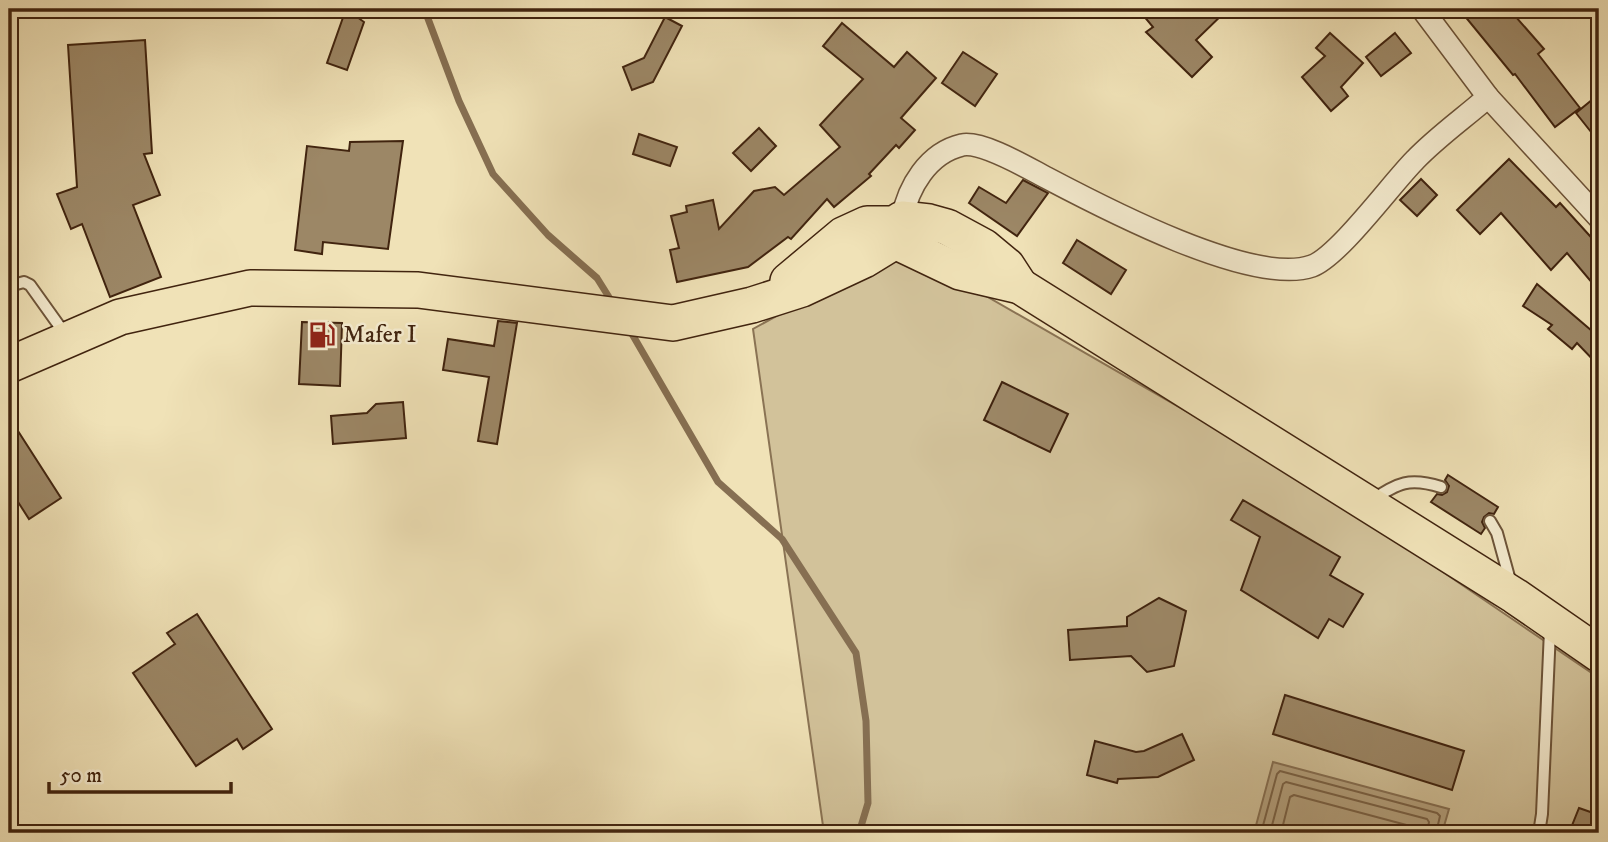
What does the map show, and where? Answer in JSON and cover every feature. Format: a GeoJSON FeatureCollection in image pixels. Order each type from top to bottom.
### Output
{"type":"FeatureCollection","features":[{"type":"Feature","properties":{"kind":"highway"},"geometry":{"type":"LineString","coordinates":[[9,365],[120,317],[250,288],[418,290],[673,323],[802,289],[864,260],[902,230],[914,251],[960,271],[1020,286],[1515,596],[1599,654]]}},
{"type":"Feature","properties":{"kind":"street"},"geometry":{"type":"LineString","coordinates":[[1422,9],[1488,97],[1599,218]]}},
{"type":"Feature","properties":{"kind":"street"},"geometry":{"type":"LineString","coordinates":[[902,230],[905,203],[912,186],[935,157],[964,144],[1002,153],[1105,209],[1178,241],[1255,266],[1284,271],[1314,266],[1338,247],[1416,158],[1488,97]]}},
{"type":"Feature","properties":{"kind":"lane"},"geometry":{"type":"LineString","coordinates":[[9,286],[24,282],[30,285],[68,339]]}},
{"type":"Feature","properties":{"kind":"lane"},"geometry":{"type":"LineString","coordinates":[[1366,504],[1394,485],[1413,481],[1441,487]]}},
{"type":"Feature","properties":{"kind":"lane"},"geometry":{"type":"LineString","coordinates":[[1490,521],[1497,533],[1515,596]]}},
{"type":"Feature","properties":{"kind":"lane"},"geometry":{"type":"LineString","coordinates":[[1539,833],[1543,801],[1550,620]]}},
{"type":"Feature","properties":{"kind":"shaded area"},"geometry":{"type":"Polygon","coordinates":[[[901,247],[1318,487],[1599,678],[1599,833],[824,833],[753,329],[901,247]]]}},
{"type":"Feature","properties":{"kind":"water"},"geometry":{"type":"Polygon","coordinates":[[[1273,762],[1449,809],[1442,833],[1254,833],[1273,762]]]}},
{"type":"Feature","properties":{"kind":"building"},"geometry":{"type":"Polygon","coordinates":[[[346,9],[364,22],[347,70],[327,63],[346,9]]]}},
{"type":"Feature","properties":{"kind":"building"},"geometry":{"type":"Polygon","coordinates":[[[1138,9],[1228,9],[1196,40],[1212,57],[1192,77],[1146,32],[1153,27],[1138,9]]]}},
{"type":"Feature","properties":{"kind":"building"},"geometry":{"type":"Polygon","coordinates":[[[1459,9],[1509,9],[1544,49],[1538,54],[1580,108],[1555,127],[1515,74],[1513,75],[1459,9]]]}},
{"type":"Feature","properties":{"kind":"building"},"geometry":{"type":"Polygon","coordinates":[[[665,17],[682,26],[653,82],[632,90],[623,67],[644,58],[665,17]]]}},
{"type":"Feature","properties":{"kind":"building"},"geometry":{"type":"Polygon","coordinates":[[[842,23],[894,67],[907,52],[936,78],[901,118],[915,130],[899,148],[896,145],[869,174],[871,176],[834,207],[827,199],[791,239],[788,237],[748,267],[677,282],[670,250],[679,248],[671,216],[687,212],[686,206],[713,200],[719,229],[754,191],[775,187],[784,195],[840,147],[820,125],[863,79],[823,46],[842,23]]]}},
{"type":"Feature","properties":{"kind":"building"},"geometry":{"type":"Polygon","coordinates":[[[1330,33],[1363,63],[1341,87],[1348,96],[1331,111],[1302,77],[1325,56],[1316,48],[1330,33]]]}},
{"type":"Feature","properties":{"kind":"building"},"geometry":{"type":"Polygon","coordinates":[[[1395,33],[1411,53],[1381,76],[1366,57],[1395,33]]]}},
{"type":"Feature","properties":{"kind":"building"},"geometry":{"type":"Polygon","coordinates":[[[145,40],[152,153],[144,154],[160,195],[133,205],[161,277],[110,297],[82,224],[71,229],[57,194],[77,187],[68,45],[145,40]]]}},
{"type":"Feature","properties":{"kind":"building"},"geometry":{"type":"Polygon","coordinates":[[[963,52],[997,74],[975,106],[942,83],[963,52]]]}},
{"type":"Feature","properties":{"kind":"building"},"geometry":{"type":"Polygon","coordinates":[[[1599,94],[1599,142],[1576,113],[1599,94]]]}},
{"type":"Feature","properties":{"kind":"building"},"geometry":{"type":"Polygon","coordinates":[[[759,128],[776,146],[751,171],[733,153],[759,128]]]}},
{"type":"Feature","properties":{"kind":"building"},"geometry":{"type":"Polygon","coordinates":[[[639,134],[677,147],[670,166],[633,154],[639,134]]]}},
{"type":"Feature","properties":{"kind":"building"},"geometry":{"type":"Polygon","coordinates":[[[403,141],[388,249],[323,242],[322,254],[295,250],[307,146],[349,151],[350,142],[403,141]]]}},
{"type":"Feature","properties":{"kind":"building"},"geometry":{"type":"Polygon","coordinates":[[[1509,159],[1556,207],[1560,203],[1599,246],[1599,291],[1567,253],[1551,270],[1501,213],[1480,234],[1457,210],[1509,159]]]}},
{"type":"Feature","properties":{"kind":"building"},"geometry":{"type":"Polygon","coordinates":[[[1421,179],[1437,195],[1417,216],[1400,200],[1421,179]]]}},
{"type":"Feature","properties":{"kind":"building"},"geometry":{"type":"Polygon","coordinates":[[[1023,180],[1048,193],[1017,236],[969,203],[979,187],[1006,203],[1023,180]]]}},
{"type":"Feature","properties":{"kind":"building"},"geometry":{"type":"Polygon","coordinates":[[[1077,240],[1126,270],[1111,294],[1063,263],[1077,240]]]}},
{"type":"Feature","properties":{"kind":"building"},"geometry":{"type":"Polygon","coordinates":[[[1537,284],[1599,337],[1599,366],[1577,343],[1572,349],[1548,329],[1552,325],[1523,306],[1537,284]]]}},
{"type":"Feature","properties":{"kind":"building"},"geometry":{"type":"Polygon","coordinates":[[[498,321],[517,323],[497,444],[478,441],[489,377],[443,370],[448,339],[494,346],[498,321]]]}},
{"type":"Feature","properties":{"kind":"building"},"geometry":{"type":"Polygon","coordinates":[[[302,322],[342,323],[340,386],[299,384],[302,322]]]}},
{"type":"Feature","properties":{"kind":"building"},"geometry":{"type":"Polygon","coordinates":[[[1002,382],[1068,414],[1050,452],[984,420],[1002,382]]]}},
{"type":"Feature","properties":{"kind":"building"},"geometry":{"type":"Polygon","coordinates":[[[403,402],[406,438],[333,444],[331,416],[367,413],[376,404],[403,402]]]}},
{"type":"Feature","properties":{"kind":"building"},"geometry":{"type":"Polygon","coordinates":[[[9,417],[61,498],[29,519],[9,488],[9,417]]]}},
{"type":"Feature","properties":{"kind":"building"},"geometry":{"type":"Polygon","coordinates":[[[1448,475],[1498,507],[1494,514],[1489,513],[1484,517],[1482,522],[1485,528],[1481,534],[1431,502],[1437,494],[1447,492],[1449,486],[1445,480],[1448,475]]]}},
{"type":"Feature","properties":{"kind":"building"},"geometry":{"type":"Polygon","coordinates":[[[1243,500],[1340,557],[1330,575],[1363,594],[1343,627],[1329,619],[1318,638],[1241,590],[1260,537],[1231,520],[1243,500]]]}},
{"type":"Feature","properties":{"kind":"building"},"geometry":{"type":"Polygon","coordinates":[[[1159,598],[1186,611],[1174,666],[1147,672],[1131,656],[1070,660],[1068,630],[1127,626],[1127,617],[1159,598]]]}},
{"type":"Feature","properties":{"kind":"building"},"geometry":{"type":"Polygon","coordinates":[[[197,614],[272,729],[243,749],[237,739],[196,766],[133,673],[175,644],[167,633],[197,614]]]}},
{"type":"Feature","properties":{"kind":"building"},"geometry":{"type":"Polygon","coordinates":[[[1285,695],[1464,751],[1452,790],[1273,734],[1285,695]]]}},
{"type":"Feature","properties":{"kind":"building"},"geometry":{"type":"Polygon","coordinates":[[[1182,734],[1194,760],[1158,777],[1118,779],[1117,783],[1087,775],[1095,741],[1136,752],[1182,734]]]}},
{"type":"Feature","properties":{"kind":"building"},"geometry":{"type":"Polygon","coordinates":[[[1579,808],[1599,815],[1599,833],[1569,833],[1579,808]]]}},
{"type":"Feature","properties":{"kind":"waterway"},"geometry":{"type":"LineString","coordinates":[[422,9],[459,101],[493,174],[548,235],[597,278],[612,302]]}},
{"type":"Feature","properties":{"kind":"waterway"},"geometry":{"type":"LineString","coordinates":[[628,327],[718,482],[782,539],[856,653],[866,721],[868,803],[859,833]]}},
{"type":"Feature","properties":{"kind":"place","name":"Mafer I"},"geometry":{"type":"Point","coordinates":[322,335]}}]}
